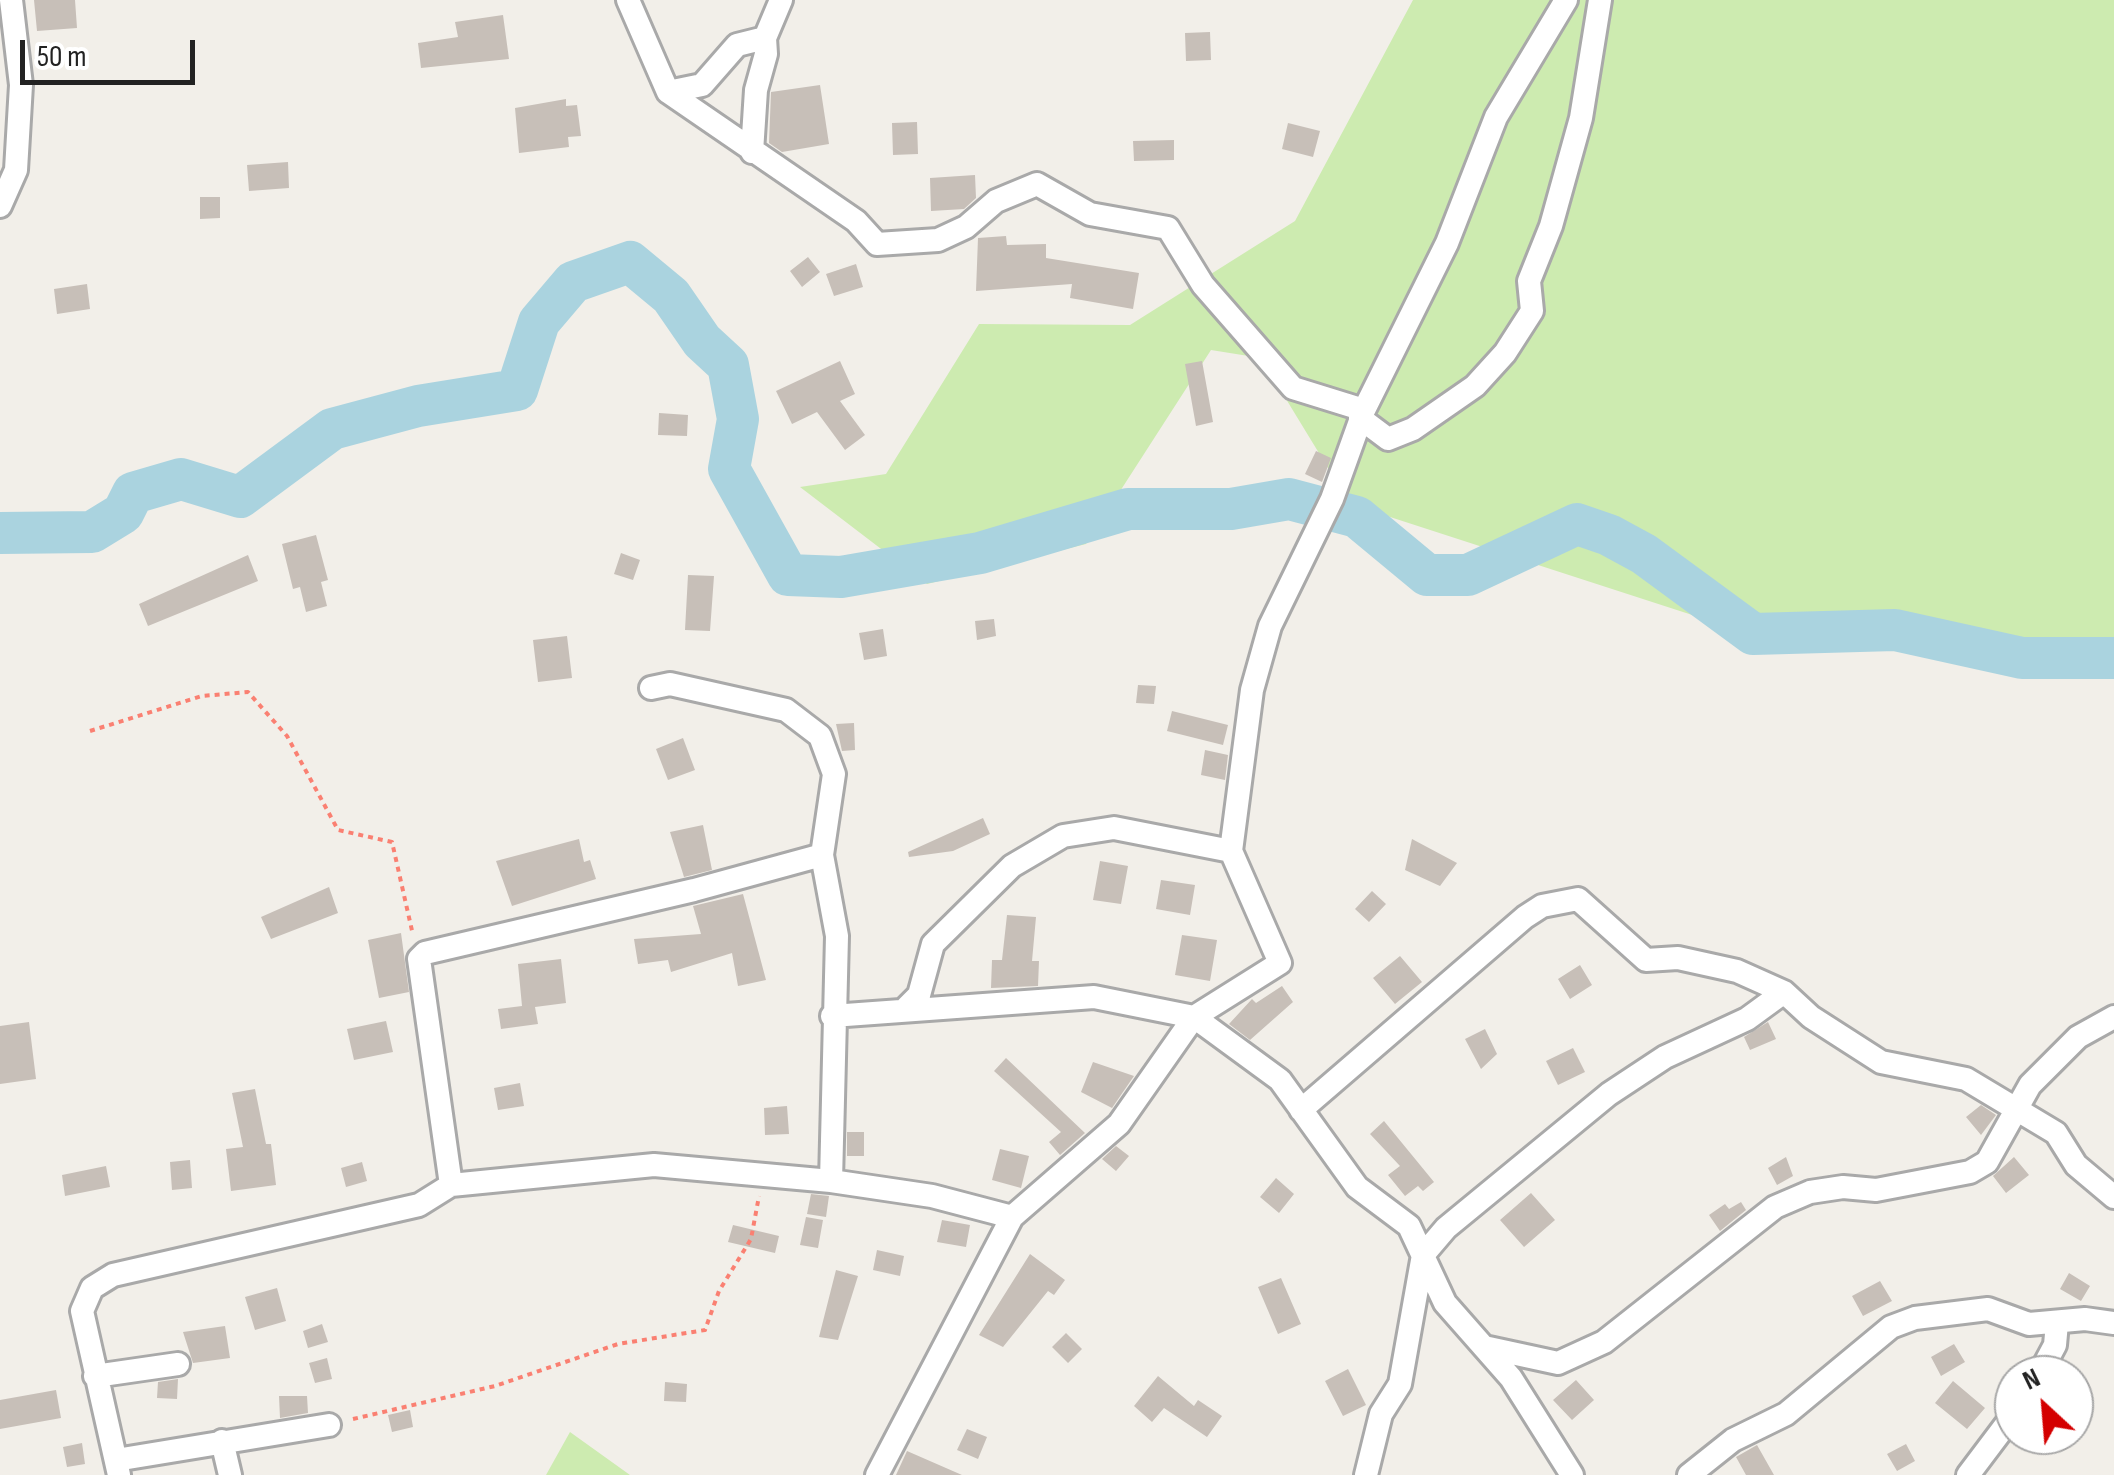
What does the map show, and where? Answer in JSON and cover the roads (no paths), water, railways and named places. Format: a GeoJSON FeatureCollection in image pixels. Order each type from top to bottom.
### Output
{"type":"FeatureCollection","features":[{"type":"Feature","properties":{"kind":"street"},"geometry":{"type":"LineString","coordinates":[[0,206],[16,170],[21,85],[11,0]]}},
{"type":"Feature","properties":{"kind":"street"},"geometry":{"type":"LineString","coordinates":[[628,0],[668,92],[856,221],[876,244],[938,240],[966,227],[996,201],[1037,184],[1090,214],[1168,228],[1202,285],[1293,388],[1362,414],[1388,440],[1413,429],[1474,386],[1505,354],[1532,311],[1529,281],[1551,226],[1581,118],[1600,0]]}},
{"type":"Feature","properties":{"kind":"street"},"geometry":{"type":"LineString","coordinates":[[752,152],[756,90],[766,54],[765,38],[781,0]]}},
{"type":"Feature","properties":{"kind":"street"},"geometry":{"type":"LineString","coordinates":[[876,1475],[1012,1218],[1119,1124],[1194,1017],[1280,963],[1231,851],[1252,690],[1270,626],[1327,508],[1362,414],[1447,243],[1496,117],[1566,0]]}},
{"type":"Feature","properties":{"kind":"street"},"geometry":{"type":"LineString","coordinates":[[668,92],[702,85],[738,45],[765,38]]}},
{"type":"Feature","properties":{"kind":"street"},"geometry":{"type":"LineString","coordinates":[[651,688],[670,684],[786,710],[820,736],[834,774],[822,855],[837,936],[832,1016],[831,1181]]}},
{"type":"Feature","properties":{"kind":"street"},"geometry":{"type":"LineString","coordinates":[[907,1008],[918,995],[932,944],[1012,866],[1063,836],[1114,828],[1231,851]]}},
{"type":"Feature","properties":{"kind":"street"},"geometry":{"type":"LineString","coordinates":[[451,1185],[419,960],[434,950],[694,890],[822,855]]}},
{"type":"Feature","properties":{"kind":"street"},"geometry":{"type":"LineString","coordinates":[[1301,1110],[1525,918],[1562,899],[1578,900],[1646,960],[1714,963],[1784,992],[1823,1026],[1880,1062],[1966,1079],[2056,1133],[2076,1166],[2114,1196]]}},
{"type":"Feature","properties":{"kind":"street"},"geometry":{"type":"LineString","coordinates":[[1366,1475],[1381,1414],[1404,1370],[1423,1255],[1482,1195],[1609,1094],[1665,1058],[1747,1020],[1784,992]]}},
{"type":"Feature","properties":{"kind":"street"},"geometry":{"type":"LineString","coordinates":[[832,1016],[1094,997],[1194,1017],[1280,1080],[1357,1187],[1409,1226],[1445,1302],[1537,1414],[1572,1475]]}},
{"type":"Feature","properties":{"kind":"street"},"geometry":{"type":"LineString","coordinates":[[1484,1346],[1558,1363],[1604,1342],[1774,1208],[1810,1192],[1843,1187],[1876,1190],[1970,1172],[1987,1162],[2030,1085],[2078,1037],[2114,1017]]}},
{"type":"Feature","properties":{"kind":"street"},"geometry":{"type":"LineString","coordinates":[[328,1425],[222,1441],[118,1468],[82,1311],[85,1298],[102,1280],[420,1205],[451,1185],[654,1165],[831,1181],[932,1196],[1012,1218]]}},
{"type":"Feature","properties":{"kind":"street"},"geometry":{"type":"LineString","coordinates":[[1689,1475],[1734,1440],[1786,1414],[1891,1326],[1954,1310],[1988,1309],[2030,1324],[2085,1319],[2114,1324]]}},
{"type":"Feature","properties":{"kind":"street"},"geometry":{"type":"LineString","coordinates":[[2050,1355],[2057,1323]]}},
{"type":"Feature","properties":{"kind":"street"},"geometry":{"type":"LineString","coordinates":[[95,1376],[178,1364]]}},
{"type":"Feature","properties":{"kind":"street"},"geometry":{"type":"LineString","coordinates":[[222,1441],[230,1475]]}},
{"type":"Feature","properties":{"kind":"street"},"geometry":{"type":"LineString","coordinates":[[1968,1475],[1994,1441]]}},
{"type":"Feature","properties":{"kind":"waterway"},"geometry":{"type":"LineString","coordinates":[[0,533],[92,532],[123,513],[133,493],[181,479],[240,497],[332,429],[418,406],[517,390],[539,322],[573,282],[630,262],[671,296],[702,341],[728,365],[738,419],[729,469],[788,575],[841,577],[980,553],[1128,509],[1231,509],[1289,499],[1357,517],[1427,575],[1468,575],[1577,524],[1609,535],[1644,554],[1753,634],[1895,630],[2022,658],[2114,658]]}}]}
